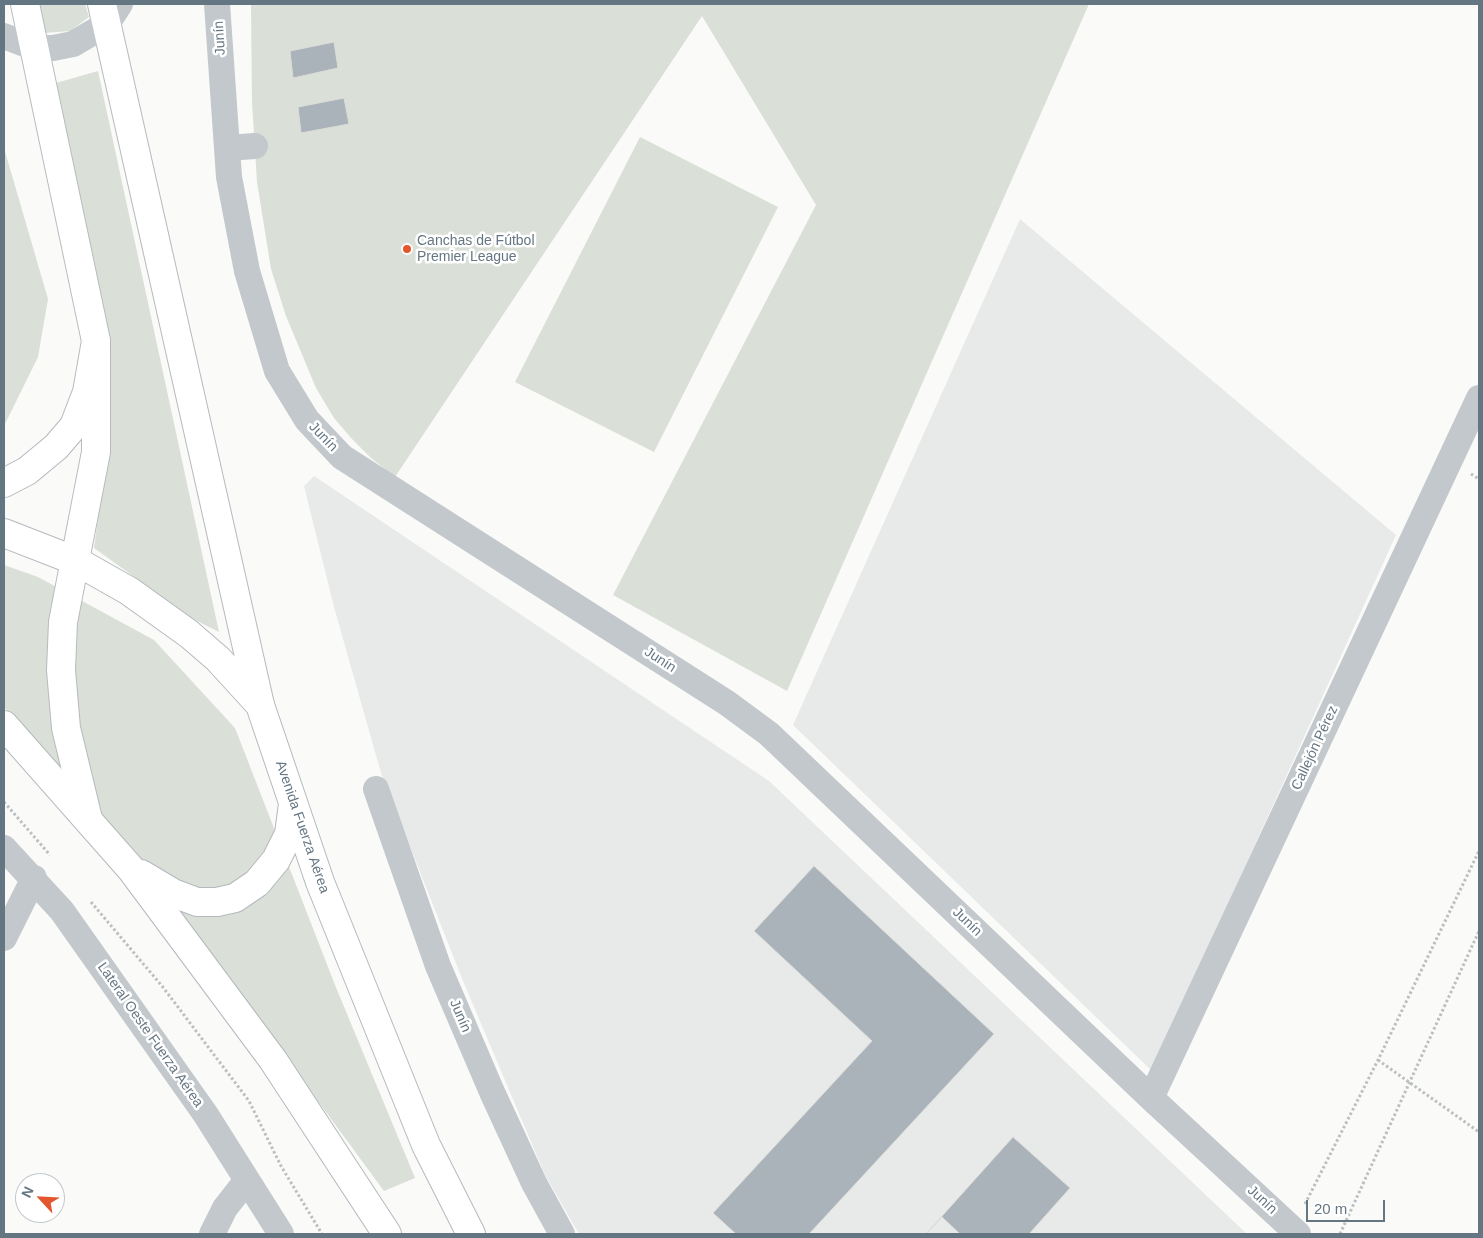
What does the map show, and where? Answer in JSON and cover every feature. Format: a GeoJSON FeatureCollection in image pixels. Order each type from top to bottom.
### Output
{"type":"FeatureCollection","features":[{"type":"Feature","properties":{"kind":"main road"},"geometry":{"type":"LineString","coordinates":[[25,4],[96,341],[96,452],[63,622],[61,670],[66,728],[88,819]]}},
{"type":"Feature","properties":{"kind":"main road"},"geometry":{"type":"LineString","coordinates":[[110,11],[260,705]]}},
{"type":"Feature","properties":{"kind":"main road"},"geometry":{"type":"LineString","coordinates":[[4,483],[27,471],[56,448],[74,426],[87,392],[96,341]]}},
{"type":"Feature","properties":{"kind":"main road","name":"Avenida Fuerza Aérea"},"geometry":{"type":"LineString","coordinates":[[4,533],[76,561],[129,591],[189,634],[218,659],[260,705],[320,882],[426,1145],[471,1234]]}},
{"type":"Feature","properties":{"kind":"main road"},"geometry":{"type":"LineString","coordinates":[[4,724],[131,868],[273,1060],[387,1234]]}},
{"type":"Feature","properties":{"kind":"main road"},"geometry":{"type":"LineString","coordinates":[[131,868],[173,893],[197,902],[217,902],[234,898],[257,884],[276,860],[289,834],[293,802]]}},
{"type":"Feature","properties":{"kind":"street","name":"Junín"},"geometry":{"type":"LineString","coordinates":[[217,4],[229,177],[247,271],[277,370],[307,420],[342,457],[727,703],[769,734],[1151,1098],[1295,1232]]}},
{"type":"Feature","properties":{"kind":"street"},"geometry":{"type":"LineString","coordinates":[[4,36],[35,48],[53,48],[73,44],[110,11]]}},
{"type":"Feature","properties":{"kind":"street"},"geometry":{"type":"LineString","coordinates":[[227,148],[255,146]]}},
{"type":"Feature","properties":{"kind":"street","name":"Callejón Pérez"},"geometry":{"type":"LineString","coordinates":[[1151,1098],[1479,398]]}},
{"type":"Feature","properties":{"kind":"street","name":"Junín"},"geometry":{"type":"LineString","coordinates":[[376,789],[438,966],[492,1092],[534,1183],[562,1234]]}},
{"type":"Feature","properties":{"kind":"street","name":"Lateral Oeste Fuerza Aérea"},"geometry":{"type":"LineString","coordinates":[[4,848],[34,878],[62,911],[206,1115],[281,1234]]}},
{"type":"Feature","properties":{"kind":"street"},"geometry":{"type":"LineString","coordinates":[[4,938],[34,878]]}},
{"type":"Feature","properties":{"kind":"street"},"geometry":{"type":"LineString","coordinates":[[212,1234],[226,1208],[247,1180]]}},
{"type":"Feature","properties":{"kind":"path"},"geometry":{"type":"LineString","coordinates":[[4,802],[56,861]]}},
{"type":"Feature","properties":{"kind":"path"},"geometry":{"type":"LineString","coordinates":[[1295,1232],[1479,851]]}},
{"type":"Feature","properties":{"kind":"path"},"geometry":{"type":"LineString","coordinates":[[88,898],[162,986],[250,1101],[281,1166],[322,1234]]}},
{"type":"Feature","properties":{"kind":"path"},"geometry":{"type":"LineString","coordinates":[[1340,1234],[1479,931]]}},
{"type":"Feature","properties":{"kind":"path"},"geometry":{"type":"LineString","coordinates":[[1378,1060],[1479,1132]]}},
{"type":"Feature","properties":{"kind":"shaded area"},"geometry":{"type":"Polygon","coordinates":[[[38,4],[85,4],[89,17],[70,31],[44,33],[38,4]]]}},
{"type":"Feature","properties":{"kind":"shaded area"},"geometry":{"type":"Polygon","coordinates":[[[251,4],[1089,4],[787,691],[613,595],[816,205],[702,16],[395,477],[371,458],[352,439],[334,418],[316,388],[286,316],[271,269],[257,182],[252,102],[251,4]]]}},
{"type":"Feature","properties":{"kind":"shaded area"},"geometry":{"type":"Polygon","coordinates":[[[98,71],[219,632],[193,619],[94,548],[105,466],[56,83],[98,71]]]}},
{"type":"Feature","properties":{"kind":"shaded area"},"geometry":{"type":"Polygon","coordinates":[[[640,137],[778,207],[654,452],[515,382],[640,137]]]}},
{"type":"Feature","properties":{"kind":"shaded area"},"geometry":{"type":"Polygon","coordinates":[[[4,148],[48,299],[38,357],[4,426],[4,148]]]}},
{"type":"Feature","properties":{"kind":"shaded area"},"geometry":{"type":"Polygon","coordinates":[[[1020,219],[1396,535],[1152,1071],[793,725],[1020,219]]]}},
{"type":"Feature","properties":{"kind":"shaded area"},"geometry":{"type":"Polygon","coordinates":[[[314,476],[769,781],[1247,1234],[579,1234],[545,1175],[463,981],[381,773],[334,607],[304,486],[314,476]]]}},
{"type":"Feature","properties":{"kind":"shaded area"},"geometry":{"type":"Polygon","coordinates":[[[4,565],[38,577],[154,640],[235,728],[335,985],[415,1178],[384,1191],[192,930],[52,760],[4,707],[4,565]]]}},
{"type":"Feature","properties":{"kind":"building"},"geometry":{"type":"Polygon","coordinates":[[[334,42],[338,68],[293,78],[290,51],[334,42]]]}},
{"type":"Feature","properties":{"kind":"building"},"geometry":{"type":"Polygon","coordinates":[[[344,98],[349,124],[301,133],[298,107],[344,98]]]}},
{"type":"Feature","properties":{"kind":"building"},"geometry":{"type":"Polygon","coordinates":[[[814,866],[994,1034],[809,1234],[736,1234],[713,1213],[872,1041],[754,931],[814,866]]]}},
{"type":"Feature","properties":{"kind":"building"},"geometry":{"type":"Polygon","coordinates":[[[1013,1137],[1070,1188],[1029,1234],[926,1234],[1013,1137]]]}},
{"type":"Feature","properties":{"kind":"building"},"geometry":{"type":"Polygon","coordinates":[[[942,1217],[960,1234],[926,1234],[942,1217]]]}},
{"type":"Feature","properties":{"kind":"place","name":"Canchas de Fútbol Premier League"},"geometry":{"type":"Point","coordinates":[407,249]}}]}
